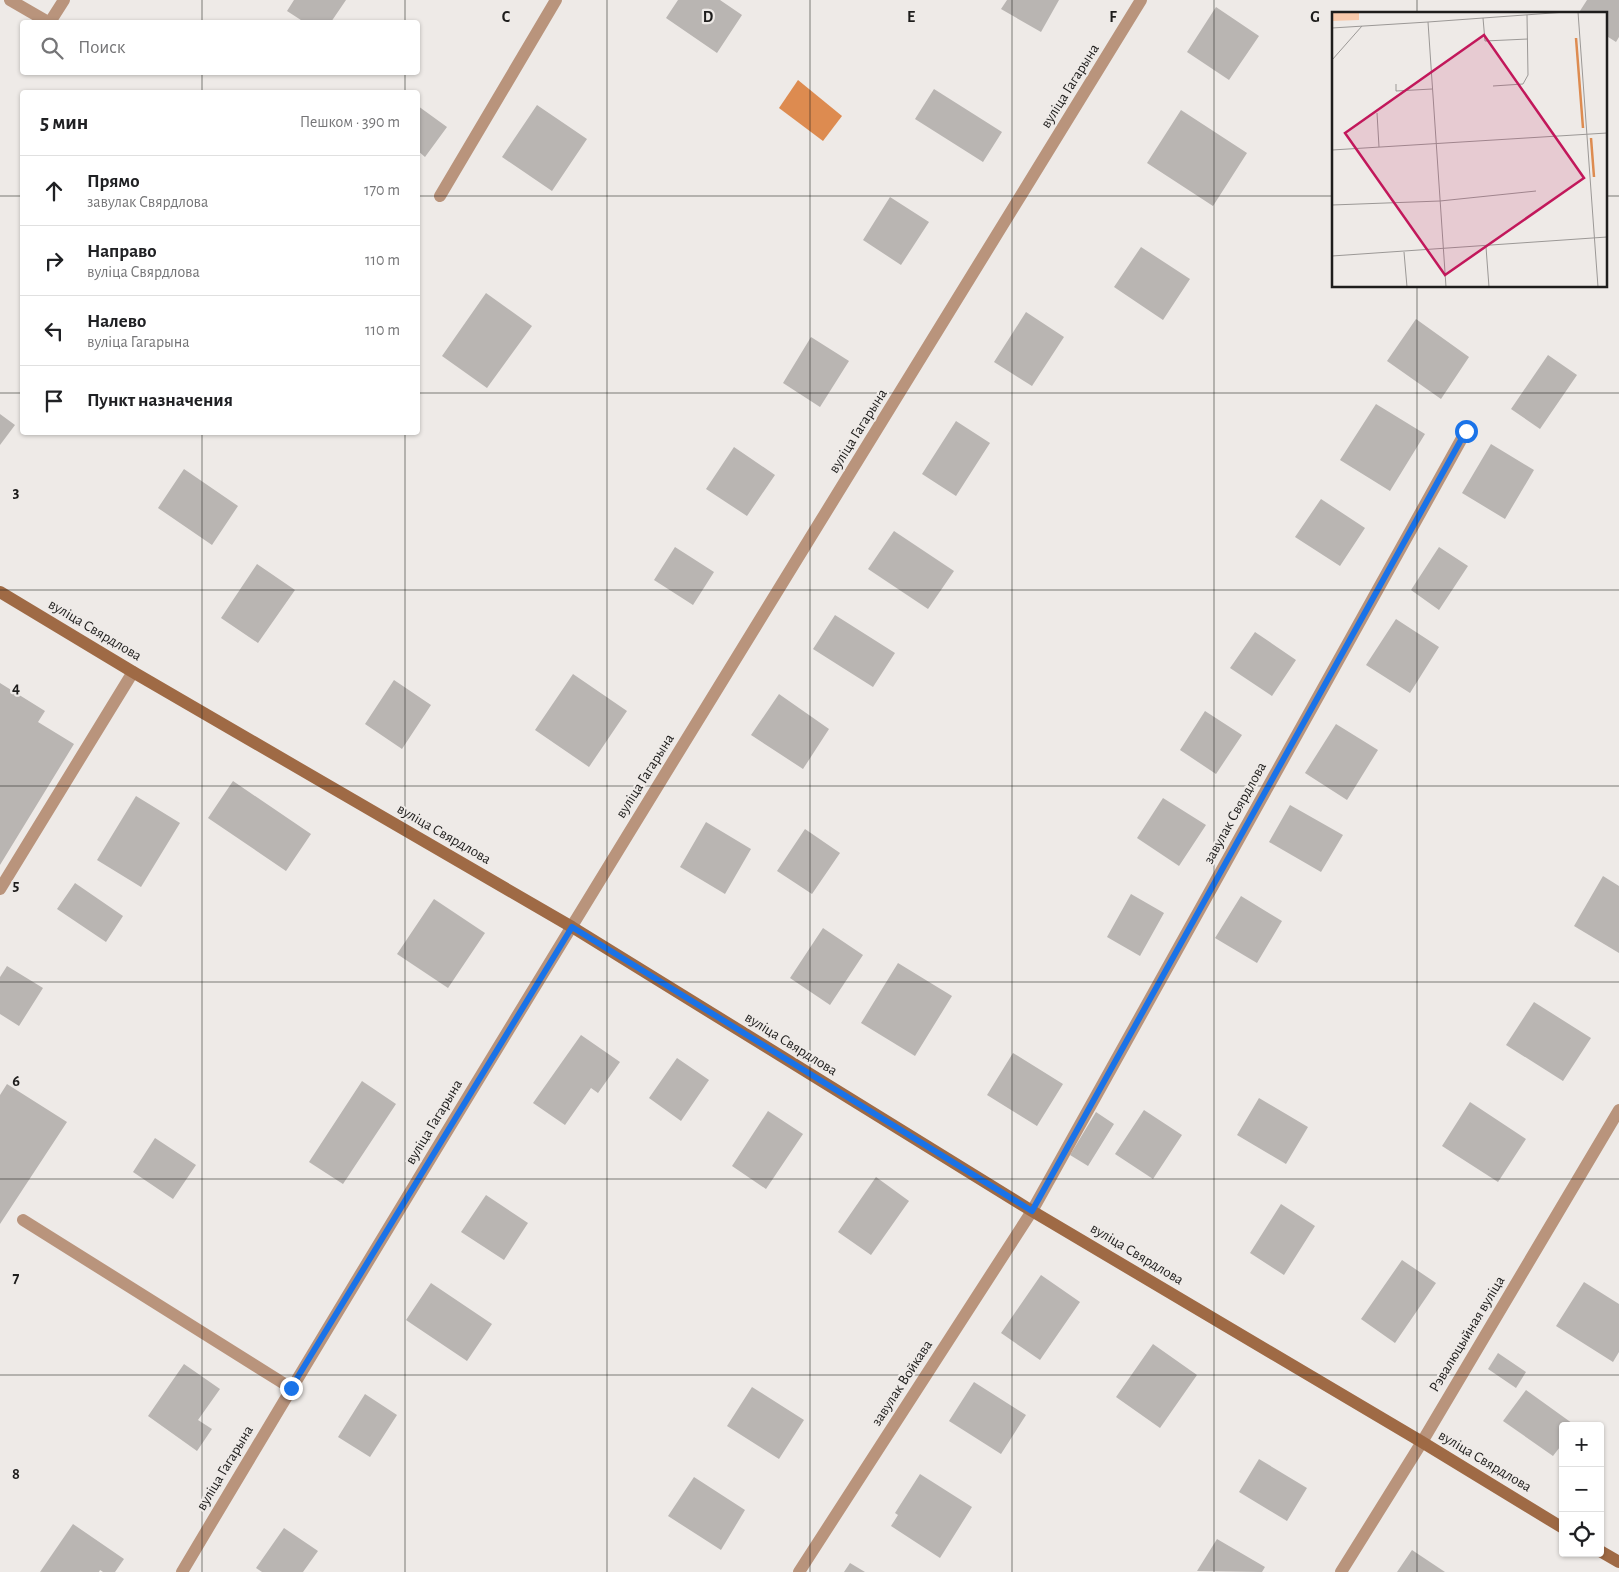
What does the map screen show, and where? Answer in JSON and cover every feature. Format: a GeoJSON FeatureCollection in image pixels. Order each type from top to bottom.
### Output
{"type":"FeatureCollection","features":[{"type":"Feature","properties":{"kind":"main road","name":"вуліца Свярдлова"},"geometry":{"type":"LineString","coordinates":[[0,592],[133,672],[572,927],[1032,1211],[1422,1442],[1559,1526]]}},
{"type":"Feature","properties":{"kind":"main road"},"geometry":{"type":"LineString","coordinates":[[1604,1553],[1619,1562]]}},
{"type":"Feature","properties":{"kind":"street"},"geometry":{"type":"LineString","coordinates":[[10,0],[45,20]]}},
{"type":"Feature","properties":{"kind":"street"},"geometry":{"type":"LineString","coordinates":[[50,20],[64,0]]}},
{"type":"Feature","properties":{"kind":"street"},"geometry":{"type":"LineString","coordinates":[[440,196],[556,0]]}},
{"type":"Feature","properties":{"kind":"street","name":"вуліца Гагарына"},"geometry":{"type":"LineString","coordinates":[[182,1572],[291,1388],[572,927],[1141,0]]}},
{"type":"Feature","properties":{"kind":"street","name":"завулак Свярдлова"},"geometry":{"type":"LineString","coordinates":[[1032,1211],[1466,431]]}},
{"type":"Feature","properties":{"kind":"street"},"geometry":{"type":"LineString","coordinates":[[0,889],[133,672]]}},
{"type":"Feature","properties":{"kind":"street","name":"Рэвалюцыйная вуліца"},"geometry":{"type":"LineString","coordinates":[[1341,1572],[1422,1442],[1619,1110]]}},
{"type":"Feature","properties":{"kind":"street","name":"завулак Войкава"},"geometry":{"type":"LineString","coordinates":[[799,1572],[1032,1211]]}},
{"type":"Feature","properties":{"kind":"street"},"geometry":{"type":"LineString","coordinates":[[23,1220],[291,1388]]}},
{"type":"Feature","properties":{"kind":"shaded area"},"geometry":{"type":"Polygon","coordinates":[[[798,80],[842,116],[823,141],[779,108],[798,80]]]}},
{"type":"Feature","properties":{"kind":"building"},"geometry":{"type":"Polygon","coordinates":[[[294,0],[346,0],[332,20],[301,20],[287,11],[294,0]]]}},
{"type":"Feature","properties":{"kind":"building"},"geometry":{"type":"Polygon","coordinates":[[[678,0],[720,0],[742,15],[717,53],[666,18],[678,0]]]}},
{"type":"Feature","properties":{"kind":"building"},"geometry":{"type":"Polygon","coordinates":[[[1007,0],[1059,0],[1041,32],[1001,9],[1007,0]]]}},
{"type":"Feature","properties":{"kind":"building"},"geometry":{"type":"Polygon","coordinates":[[[1587,0],[1619,0],[1619,37],[1616,42],[1606,36],[1606,12],[1579,12],[1587,0]]]}},
{"type":"Feature","properties":{"kind":"building"},"geometry":{"type":"Polygon","coordinates":[[[1216,7],[1259,36],[1229,80],[1187,52],[1216,7]]]}},
{"type":"Feature","properties":{"kind":"building"},"geometry":{"type":"Polygon","coordinates":[[[934,89],[1002,132],[983,162],[915,119],[934,89]]]}},
{"type":"Feature","properties":{"kind":"building"},"geometry":{"type":"Polygon","coordinates":[[[537,105],[587,139],[552,191],[502,157],[537,105]]]}},
{"type":"Feature","properties":{"kind":"building"},"geometry":{"type":"Polygon","coordinates":[[[420,107],[447,127],[425,157],[420,153],[420,107]]]}},
{"type":"Feature","properties":{"kind":"building"},"geometry":{"type":"Polygon","coordinates":[[[1181,110],[1247,153],[1213,206],[1147,163],[1181,110]]]}},
{"type":"Feature","properties":{"kind":"building"},"geometry":{"type":"Polygon","coordinates":[[[890,197],[929,222],[901,265],[863,240],[890,197]]]}},
{"type":"Feature","properties":{"kind":"building"},"geometry":{"type":"Polygon","coordinates":[[[1141,247],[1190,279],[1163,320],[1114,287],[1141,247]]]}},
{"type":"Feature","properties":{"kind":"building"},"geometry":{"type":"Polygon","coordinates":[[[486,293],[532,326],[487,388],[442,356],[486,293]]]}},
{"type":"Feature","properties":{"kind":"building"},"geometry":{"type":"Polygon","coordinates":[[[1026,312],[1064,337],[1032,386],[994,362],[1026,312]]]}},
{"type":"Feature","properties":{"kind":"building"},"geometry":{"type":"Polygon","coordinates":[[[1416,319],[1469,357],[1441,399],[1387,361],[1416,319]]]}},
{"type":"Feature","properties":{"kind":"building"},"geometry":{"type":"Polygon","coordinates":[[[811,337],[849,361],[820,407],[783,383],[811,337]]]}},
{"type":"Feature","properties":{"kind":"building"},"geometry":{"type":"Polygon","coordinates":[[[1548,355],[1577,375],[1540,429],[1511,409],[1548,355]]]}},
{"type":"Feature","properties":{"kind":"building"},"geometry":{"type":"Polygon","coordinates":[[[1376,404],[1425,434],[1390,491],[1340,460],[1376,404]]]}},
{"type":"Feature","properties":{"kind":"building"},"geometry":{"type":"Polygon","coordinates":[[[0,414],[15,425],[0,445],[0,414]]]}},
{"type":"Feature","properties":{"kind":"building"},"geometry":{"type":"Polygon","coordinates":[[[956,421],[990,443],[956,496],[922,474],[956,421]]]}},
{"type":"Feature","properties":{"kind":"building"},"geometry":{"type":"Polygon","coordinates":[[[1491,444],[1534,470],[1505,519],[1462,493],[1491,444]]]}},
{"type":"Feature","properties":{"kind":"building"},"geometry":{"type":"Polygon","coordinates":[[[734,447],[775,475],[747,516],[706,489],[734,447]]]}},
{"type":"Feature","properties":{"kind":"building"},"geometry":{"type":"Polygon","coordinates":[[[184,469],[238,506],[212,545],[158,508],[184,469]]]}},
{"type":"Feature","properties":{"kind":"building"},"geometry":{"type":"Polygon","coordinates":[[[1321,499],[1365,528],[1340,566],[1295,537],[1321,499]]]}},
{"type":"Feature","properties":{"kind":"building"},"geometry":{"type":"Polygon","coordinates":[[[894,531],[954,571],[928,609],[868,569],[894,531]]]}},
{"type":"Feature","properties":{"kind":"building"},"geometry":{"type":"Polygon","coordinates":[[[675,547],[714,572],[693,605],[654,580],[675,547]]]}},
{"type":"Feature","properties":{"kind":"building"},"geometry":{"type":"Polygon","coordinates":[[[1439,547],[1468,566],[1439,610],[1411,590],[1439,547]]]}},
{"type":"Feature","properties":{"kind":"building"},"geometry":{"type":"Polygon","coordinates":[[[257,564],[295,590],[258,643],[221,618],[257,564]]]}},
{"type":"Feature","properties":{"kind":"building"},"geometry":{"type":"Polygon","coordinates":[[[835,615],[895,653],[873,687],[813,649],[835,615]]]}},
{"type":"Feature","properties":{"kind":"building"},"geometry":{"type":"Polygon","coordinates":[[[1396,619],[1439,647],[1410,693],[1366,665],[1396,619]]]}},
{"type":"Feature","properties":{"kind":"building"},"geometry":{"type":"Polygon","coordinates":[[[1255,632],[1296,660],[1272,696],[1230,668],[1255,632]]]}},
{"type":"Feature","properties":{"kind":"building"},"geometry":{"type":"Polygon","coordinates":[[[573,674],[627,711],[589,767],[535,730],[573,674]]]}},
{"type":"Feature","properties":{"kind":"building"},"geometry":{"type":"Polygon","coordinates":[[[394,680],[431,705],[402,749],[365,724],[394,680]]]}},
{"type":"Feature","properties":{"kind":"building"},"geometry":{"type":"Polygon","coordinates":[[[0,683],[45,711],[38,722],[74,744],[0,865],[0,683]]]}},
{"type":"Feature","properties":{"kind":"building"},"geometry":{"type":"Polygon","coordinates":[[[779,694],[829,729],[803,769],[751,735],[779,694]]]}},
{"type":"Feature","properties":{"kind":"building"},"geometry":{"type":"Polygon","coordinates":[[[1205,711],[1242,735],[1216,774],[1180,750],[1205,711]]]}},
{"type":"Feature","properties":{"kind":"building"},"geometry":{"type":"Polygon","coordinates":[[[1336,724],[1378,750],[1347,800],[1305,773],[1336,724]]]}},
{"type":"Feature","properties":{"kind":"building"},"geometry":{"type":"Polygon","coordinates":[[[233,781],[311,834],[286,871],[208,818],[233,781]]]}},
{"type":"Feature","properties":{"kind":"building"},"geometry":{"type":"Polygon","coordinates":[[[136,796],[180,823],[141,887],[97,860],[136,796]]]}},
{"type":"Feature","properties":{"kind":"building"},"geometry":{"type":"Polygon","coordinates":[[[1163,798],[1206,825],[1179,866],[1137,838],[1163,798]]]}},
{"type":"Feature","properties":{"kind":"building"},"geometry":{"type":"Polygon","coordinates":[[[1290,805],[1343,835],[1321,872],[1269,842],[1290,805]]]}},
{"type":"Feature","properties":{"kind":"building"},"geometry":{"type":"Polygon","coordinates":[[[706,822],[751,849],[725,894],[680,867],[706,822]]]}},
{"type":"Feature","properties":{"kind":"building"},"geometry":{"type":"Polygon","coordinates":[[[805,829],[840,853],[812,894],[777,871],[805,829]]]}},
{"type":"Feature","properties":{"kind":"building"},"geometry":{"type":"Polygon","coordinates":[[[1603,876],[1619,886],[1619,953],[1574,926],[1603,876]]]}},
{"type":"Feature","properties":{"kind":"building"},"geometry":{"type":"Polygon","coordinates":[[[75,883],[123,916],[106,942],[57,909],[75,883]]]}},
{"type":"Feature","properties":{"kind":"building"},"geometry":{"type":"Polygon","coordinates":[[[1131,894],[1164,913],[1140,956],[1107,937],[1131,894]]]}},
{"type":"Feature","properties":{"kind":"building"},"geometry":{"type":"Polygon","coordinates":[[[1241,896],[1282,921],[1257,963],[1215,938],[1241,896]]]}},
{"type":"Feature","properties":{"kind":"building"},"geometry":{"type":"Polygon","coordinates":[[[434,899],[485,933],[448,988],[397,954],[434,899]]]}},
{"type":"Feature","properties":{"kind":"building"},"geometry":{"type":"Polygon","coordinates":[[[823,928],[863,955],[830,1005],[790,978],[823,928]]]}},
{"type":"Feature","properties":{"kind":"building"},"geometry":{"type":"Polygon","coordinates":[[[898,963],[952,996],[915,1056],[861,1023],[898,963]]]}},
{"type":"Feature","properties":{"kind":"building"},"geometry":{"type":"Polygon","coordinates":[[[7,966],[43,988],[19,1026],[0,1014],[0,977],[7,966]]]}},
{"type":"Feature","properties":{"kind":"building"},"geometry":{"type":"Polygon","coordinates":[[[1534,1002],[1591,1038],[1563,1081],[1506,1045],[1534,1002]]]}},
{"type":"Feature","properties":{"kind":"building"},"geometry":{"type":"Polygon","coordinates":[[[581,1035],[620,1062],[598,1093],[591,1088],[565,1125],[533,1103],[581,1035]]]}},
{"type":"Feature","properties":{"kind":"building"},"geometry":{"type":"Polygon","coordinates":[[[1013,1053],[1063,1084],[1037,1126],[987,1095],[1013,1053]]]}},
{"type":"Feature","properties":{"kind":"building"},"geometry":{"type":"Polygon","coordinates":[[[677,1058],[709,1080],[681,1121],[649,1098],[677,1058]]]}},
{"type":"Feature","properties":{"kind":"building"},"geometry":{"type":"Polygon","coordinates":[[[362,1081],[396,1104],[343,1184],[309,1162],[362,1081]]]}},
{"type":"Feature","properties":{"kind":"building"},"geometry":{"type":"Polygon","coordinates":[[[7,1084],[67,1122],[0,1224],[0,1095],[7,1084]]]}},
{"type":"Feature","properties":{"kind":"building"},"geometry":{"type":"Polygon","coordinates":[[[1259,1098],[1308,1127],[1286,1164],[1237,1135],[1259,1098]]]}},
{"type":"Feature","properties":{"kind":"building"},"geometry":{"type":"Polygon","coordinates":[[[1470,1102],[1526,1139],[1498,1182],[1442,1146],[1470,1102]]]}},
{"type":"Feature","properties":{"kind":"building"},"geometry":{"type":"Polygon","coordinates":[[[1144,1110],[1182,1135],[1153,1179],[1115,1154],[1144,1110]]]}},
{"type":"Feature","properties":{"kind":"building"},"geometry":{"type":"Polygon","coordinates":[[[768,1111],[803,1134],[766,1189],[732,1166],[768,1111]]]}},
{"type":"Feature","properties":{"kind":"building"},"geometry":{"type":"Polygon","coordinates":[[[1096,1112],[1114,1124],[1088,1166],[1070,1155],[1096,1112]]]}},
{"type":"Feature","properties":{"kind":"building"},"geometry":{"type":"Polygon","coordinates":[[[155,1138],[196,1165],[173,1199],[133,1172],[155,1138]]]}},
{"type":"Feature","properties":{"kind":"building"},"geometry":{"type":"Polygon","coordinates":[[[876,1177],[909,1201],[871,1255],[838,1232],[876,1177]]]}},
{"type":"Feature","properties":{"kind":"building"},"geometry":{"type":"Polygon","coordinates":[[[486,1195],[528,1223],[504,1260],[461,1232],[486,1195]]]}},
{"type":"Feature","properties":{"kind":"building"},"geometry":{"type":"Polygon","coordinates":[[[1281,1204],[1315,1226],[1284,1275],[1250,1253],[1281,1204]]]}},
{"type":"Feature","properties":{"kind":"building"},"geometry":{"type":"Polygon","coordinates":[[[1402,1260],[1436,1283],[1395,1343],[1361,1319],[1402,1260]]]}},
{"type":"Feature","properties":{"kind":"building"},"geometry":{"type":"Polygon","coordinates":[[[1041,1275],[1080,1302],[1040,1360],[1001,1333],[1041,1275]]]}},
{"type":"Feature","properties":{"kind":"building"},"geometry":{"type":"Polygon","coordinates":[[[1584,1282],[1619,1304],[1619,1352],[1613,1362],[1556,1326],[1584,1282]]]}},
{"type":"Feature","properties":{"kind":"building"},"geometry":{"type":"Polygon","coordinates":[[[431,1283],[492,1324],[467,1361],[406,1320],[431,1283]]]}},
{"type":"Feature","properties":{"kind":"building"},"geometry":{"type":"Polygon","coordinates":[[[1153,1344],[1197,1375],[1160,1428],[1116,1397],[1153,1344]]]}},
{"type":"Feature","properties":{"kind":"building"},"geometry":{"type":"Polygon","coordinates":[[[1498,1353],[1526,1372],[1516,1388],[1488,1369],[1498,1353]]]}},
{"type":"Feature","properties":{"kind":"building"},"geometry":{"type":"Polygon","coordinates":[[[184,1364],[220,1389],[198,1420],[212,1429],[197,1451],[148,1416],[184,1364]]]}},
{"type":"Feature","properties":{"kind":"building"},"geometry":{"type":"Polygon","coordinates":[[[974,1382],[1026,1415],[1001,1454],[949,1421],[974,1382]]]}},
{"type":"Feature","properties":{"kind":"building"},"geometry":{"type":"Polygon","coordinates":[[[752,1387],[804,1420],[779,1459],[727,1426],[752,1387]]]}},
{"type":"Feature","properties":{"kind":"building"},"geometry":{"type":"Polygon","coordinates":[[[1526,1390],[1570,1422],[1559,1422],[1559,1448],[1553,1456],[1503,1421],[1526,1390]]]}},
{"type":"Feature","properties":{"kind":"building"},"geometry":{"type":"Polygon","coordinates":[[[365,1394],[397,1415],[370,1457],[338,1437],[365,1394]]]}},
{"type":"Feature","properties":{"kind":"building"},"geometry":{"type":"Polygon","coordinates":[[[1259,1459],[1307,1488],[1287,1521],[1239,1492],[1259,1459]]]}},
{"type":"Feature","properties":{"kind":"building"},"geometry":{"type":"Polygon","coordinates":[[[920,1474],[972,1507],[940,1558],[891,1526],[898,1515],[895,1513],[920,1474]]]}},
{"type":"Feature","properties":{"kind":"building"},"geometry":{"type":"Polygon","coordinates":[[[694,1477],[745,1510],[721,1550],[668,1516],[694,1477]]]}},
{"type":"Feature","properties":{"kind":"building"},"geometry":{"type":"Polygon","coordinates":[[[73,1524],[124,1559],[115,1572],[103,1572],[100,1570],[99,1572],[40,1572],[73,1524]]]}},
{"type":"Feature","properties":{"kind":"building"},"geometry":{"type":"Polygon","coordinates":[[[284,1528],[318,1551],[303,1572],[262,1572],[256,1568],[284,1528]]]}},
{"type":"Feature","properties":{"kind":"building"},"geometry":{"type":"Polygon","coordinates":[[[1217,1539],[1265,1567],[1262,1572],[1197,1571],[1217,1539]]]}},
{"type":"Feature","properties":{"kind":"building"},"geometry":{"type":"Polygon","coordinates":[[[1412,1550],[1445,1572],[1397,1572],[1412,1550]]]}},
{"type":"Feature","properties":{"kind":"building"},"geometry":{"type":"Polygon","coordinates":[[[850,1563],[865,1572],[844,1572],[850,1563]]]}},
{"type":"Feature","properties":{"kind":"route"},"geometry":{"type":"LineString","coordinates":[[291,1388],[572,927],[1032,1211],[1466,431]]}}]}
